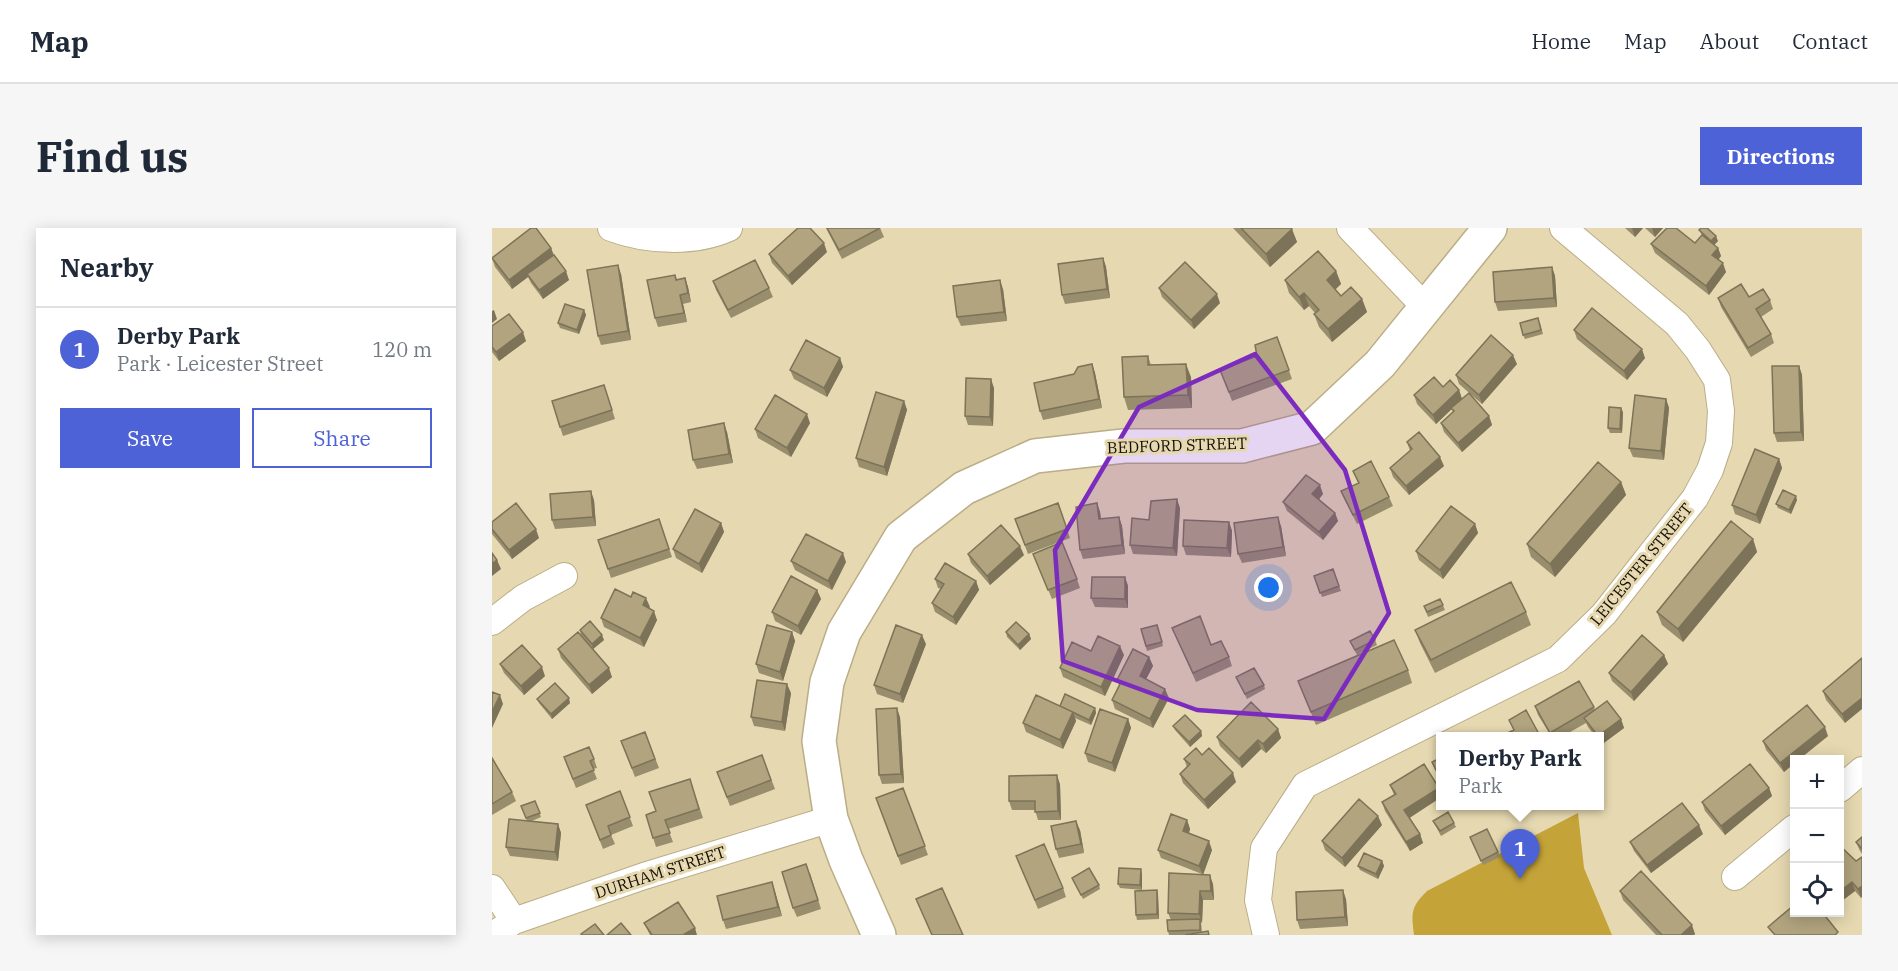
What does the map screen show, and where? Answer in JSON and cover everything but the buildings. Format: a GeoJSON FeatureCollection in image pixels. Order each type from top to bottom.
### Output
{"type":"FeatureCollection","features":[{"type":"Feature","properties":{"kind":"street"},"geometry":{"type":"LineString","coordinates":[[611,228],[633,235],[665,239],[695,237],[729,228]]}},
{"type":"Feature","properties":{"kind":"street"},"geometry":{"type":"LineString","coordinates":[[1350,228],[1426,308]]}},
{"type":"Feature","properties":{"kind":"street","name":"BEDFORD STREET"},"geometry":{"type":"LineString","coordinates":[[879,935],[846,861],[831,819],[819,741],[827,682],[844,632],[901,537],[964,488],[1035,456],[1124,446],[1242,446],[1312,428],[1380,364],[1490,228]]}},
{"type":"Feature","properties":{"kind":"street","name":"LEICESTER STREET"},"geometry":{"type":"LineString","coordinates":[[1266,935],[1258,900],[1264,848],[1305,785],[1558,659],[1604,614],[1695,498],[1710,470],[1719,443],[1721,411],[1717,380],[1698,350],[1677,324],[1563,228]]}},
{"type":"Feature","properties":{"kind":"street"},"geometry":{"type":"LineString","coordinates":[[492,622],[523,598],[564,576]]}},
{"type":"Feature","properties":{"kind":"street"},"geometry":{"type":"LineString","coordinates":[[1844,785],[1862,770]]}},
{"type":"Feature","properties":{"kind":"street","name":"DURHAM STREET"},"geometry":{"type":"LineString","coordinates":[[493,935],[514,921],[644,876],[831,819]]}},
{"type":"Feature","properties":{"kind":"street"},"geometry":{"type":"LineString","coordinates":[[1736,877],[1790,831]]}},
{"type":"Feature","properties":{"kind":"street"},"geometry":{"type":"LineString","coordinates":[[492,888],[514,921]]}},
{"type":"Feature","properties":{"kind":"highlighted area"},"geometry":{"type":"Polygon","coordinates":[[[1255,354],[1345,470],[1389,613],[1324,719],[1197,710],[1063,661],[1055,550],[1139,407],[1255,354]]]}},
{"type":"Feature","properties":{"kind":"shaded area"},"geometry":{"type":"Polygon","coordinates":[[[1578,813],[1584,868],[1612,935],[1414,935],[1413,910],[1427,891],[1578,813]]]}},
{"type":"Feature","properties":{"kind":"place","name":"Derby Park"},"geometry":{"type":"Point","coordinates":[1520,879]}}]}
